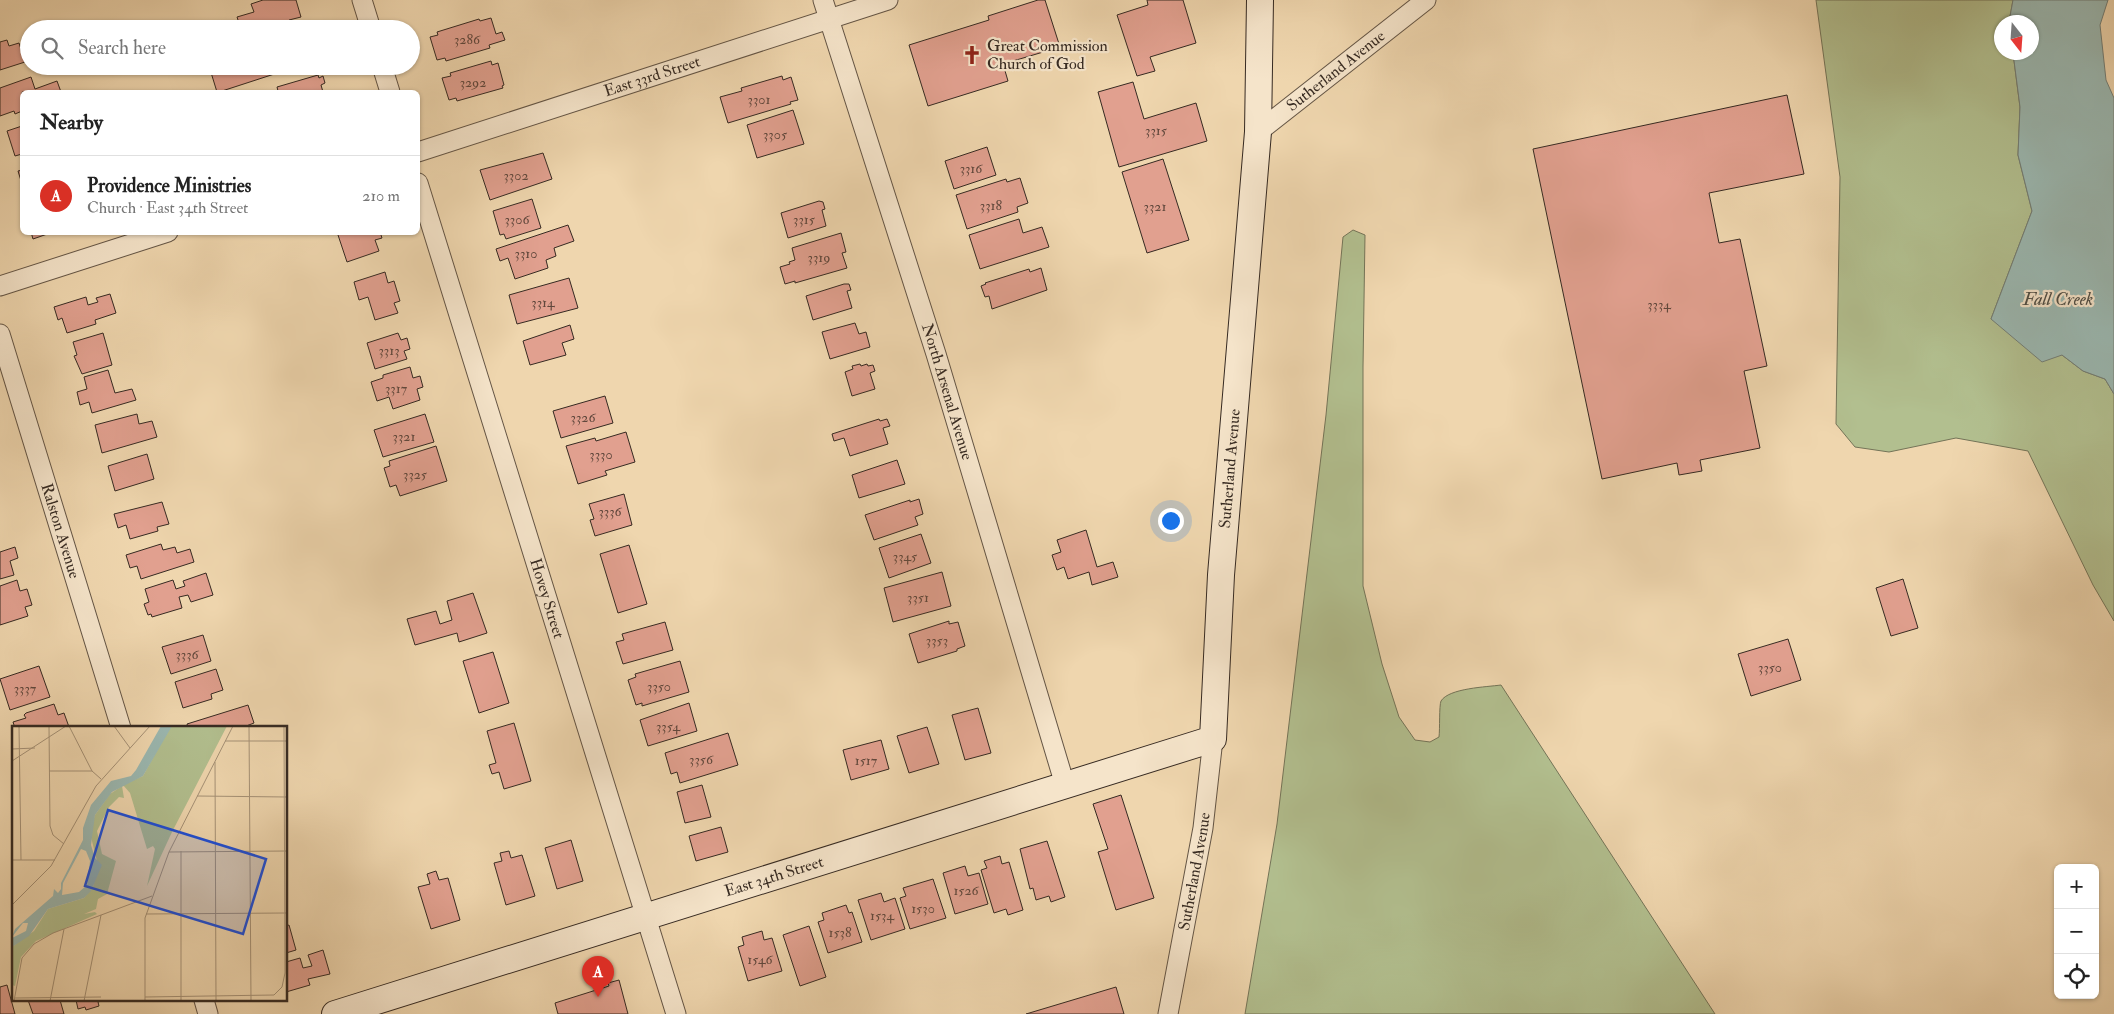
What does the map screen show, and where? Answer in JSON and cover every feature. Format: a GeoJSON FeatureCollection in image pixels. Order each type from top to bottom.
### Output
{"type":"FeatureCollection","features":[{"type":"Feature","properties":{"kind":"main road"},"geometry":{"type":"LineString","coordinates":[[1258,132],[1260,0]]}},
{"type":"Feature","properties":{"kind":"main road","name":"Sutherland Avenue"},"geometry":{"type":"LineString","coordinates":[[1213,739],[1221,575],[1258,132]]}},
{"type":"Feature","properties":{"kind":"main road","name":"East 34th Street"},"geometry":{"type":"LineString","coordinates":[[335,1014],[1213,739]]}},
{"type":"Feature","properties":{"kind":"street"},"geometry":{"type":"LineString","coordinates":[[362,0],[368,20]]}},
{"type":"Feature","properties":{"kind":"street","name":"North Arsenal Avenue"},"geometry":{"type":"LineString","coordinates":[[823,0],[936,354],[1065,786]]}},
{"type":"Feature","properties":{"kind":"street","name":"East 33rd Street"},"geometry":{"type":"LineString","coordinates":[[420,151],[888,0]]}},
{"type":"Feature","properties":{"kind":"street","name":"Sutherland Avenue"},"geometry":{"type":"LineString","coordinates":[[1258,132],[1426,0]]}},
{"type":"Feature","properties":{"kind":"street"},"geometry":{"type":"LineString","coordinates":[[385,75],[389,90]]}},
{"type":"Feature","properties":{"kind":"street","name":"Hovey Street"},"geometry":{"type":"LineString","coordinates":[[420,189],[676,1014]]}},
{"type":"Feature","properties":{"kind":"street"},"geometry":{"type":"LineString","coordinates":[[0,286],[159,235]]}},
{"type":"Feature","properties":{"kind":"street","name":"Ralston Avenue"},"geometry":{"type":"LineString","coordinates":[[0,334],[119,726]]}},
{"type":"Feature","properties":{"kind":"street","name":"Sutherland Avenue"},"geometry":{"type":"LineString","coordinates":[[1168,1014],[1203,828],[1213,739]]}},
{"type":"Feature","properties":{"kind":"green space"},"geometry":{"type":"Polygon","coordinates":[[[1816,0],[2013,0],[2010,15],[1994,15],[1994,60],[2014,60],[2020,107],[2018,155],[2032,211],[1991,319],[2062,355],[2083,371],[2105,379],[2114,394],[2114,621],[2093,585],[2028,451],[1956,438],[1889,452],[1855,447],[1836,424],[1840,177],[1816,0]]]}},
{"type":"Feature","properties":{"kind":"green space"},"geometry":{"type":"Polygon","coordinates":[[[1353,230],[1365,235],[1363,586],[1382,664],[1399,717],[1415,740],[1430,742],[1439,737],[1440,704],[1445,697],[1452,693],[1469,689],[1501,685],[1715,1014],[1245,1014],[1277,824],[1326,415],[1343,237],[1353,230]]]}},
{"type":"Feature","properties":{"kind":"water","name":"Fall Creek"},"geometry":{"type":"Polygon","coordinates":[[[2013,0],[2108,0],[2100,25],[2106,80],[2114,98],[2114,394],[2105,379],[2083,371],[2062,355],[2042,362],[1991,319],[2032,211],[2018,155],[2020,107],[2014,60],[2039,60],[2039,15],[2010,15],[2013,0]]]}},
{"type":"Feature","properties":{"kind":"building"},"geometry":{"type":"Polygon","coordinates":[[[263,0],[296,0],[301,17],[289,20],[238,20],[237,17],[254,12],[251,4],[263,0]]]}},
{"type":"Feature","properties":{"kind":"building","name":"Great Commission Church of God"},"geometry":{"type":"Polygon","coordinates":[[[1038,0],[1045,0],[1060,47],[1003,64],[1008,81],[928,106],[909,45],[989,20],[988,16],[1038,0]]]}},
{"type":"Feature","properties":{"kind":"building"},"geometry":{"type":"Polygon","coordinates":[[[1147,0],[1183,0],[1196,43],[1150,57],[1155,71],[1137,76],[1117,15],[1148,5],[1147,0]]]}},
{"type":"Feature","properties":{"kind":"building"},"geometry":{"type":"Polygon","coordinates":[[[491,18],[496,34],[502,32],[505,40],[489,45],[490,48],[446,61],[445,58],[437,60],[430,37],[438,35],[437,32],[479,19],[480,21],[491,18]]]}},
{"type":"Feature","properties":{"kind":"building"},"geometry":{"type":"Polygon","coordinates":[[[7,40],[9,46],[19,43],[20,64],[0,70],[0,42],[7,40]]]}},
{"type":"Feature","properties":{"kind":"building"},"geometry":{"type":"Polygon","coordinates":[[[491,61],[492,65],[498,63],[504,85],[502,86],[503,88],[457,101],[456,98],[449,100],[442,78],[451,76],[450,73],[491,61]]]}},
{"type":"Feature","properties":{"kind":"building"},"geometry":{"type":"Polygon","coordinates":[[[212,75],[271,75],[225,90],[216,90],[212,75]]]}},
{"type":"Feature","properties":{"kind":"building"},"geometry":{"type":"Polygon","coordinates":[[[318,75],[319,78],[323,76],[325,83],[321,85],[322,90],[278,90],[277,87],[318,75]]]}},
{"type":"Feature","properties":{"kind":"building"},"geometry":{"type":"Polygon","coordinates":[[[782,76],[783,80],[791,77],[798,100],[790,102],[791,104],[728,123],[720,97],[742,91],[741,88],[782,76]]]}},
{"type":"Feature","properties":{"kind":"building"},"geometry":{"type":"Polygon","coordinates":[[[31,77],[35,89],[57,81],[60,90],[20,90],[20,112],[15,114],[14,111],[0,116],[0,88],[31,77]]]}},
{"type":"Feature","properties":{"kind":"building"},"geometry":{"type":"Polygon","coordinates":[[[1133,82],[1144,119],[1196,103],[1207,141],[1119,167],[1098,92],[1133,82]]]}},
{"type":"Feature","properties":{"kind":"building"},"geometry":{"type":"Polygon","coordinates":[[[1787,95],[1804,174],[1709,193],[1719,243],[1740,239],[1767,366],[1744,371],[1760,448],[1700,460],[1702,471],[1679,475],[1677,463],[1602,479],[1533,149],[1787,95]]]}},
{"type":"Feature","properties":{"kind":"building"},"geometry":{"type":"Polygon","coordinates":[[[793,110],[804,144],[757,158],[747,125],[793,110]]]}},
{"type":"Feature","properties":{"kind":"building"},"geometry":{"type":"Polygon","coordinates":[[[20,127],[20,155],[15,156],[7,131],[20,127]]]}},
{"type":"Feature","properties":{"kind":"building"},"geometry":{"type":"Polygon","coordinates":[[[987,147],[996,175],[954,189],[945,161],[987,147]]]}},
{"type":"Feature","properties":{"kind":"building"},"geometry":{"type":"Polygon","coordinates":[[[543,153],[552,179],[490,200],[480,170],[543,153]]]}},
{"type":"Feature","properties":{"kind":"building"},"geometry":{"type":"Polygon","coordinates":[[[1163,159],[1189,240],[1147,253],[1122,172],[1163,159]]]}},
{"type":"Feature","properties":{"kind":"building"},"geometry":{"type":"Polygon","coordinates":[[[1020,178],[1028,203],[1017,207],[1018,212],[967,229],[956,195],[1006,179],[1007,182],[1020,178]]]}},
{"type":"Feature","properties":{"kind":"building"},"geometry":{"type":"Polygon","coordinates":[[[532,199],[541,228],[506,239],[504,234],[500,235],[493,211],[532,199]]]}},
{"type":"Feature","properties":{"kind":"building"},"geometry":{"type":"Polygon","coordinates":[[[819,201],[823,202],[825,209],[822,210],[826,226],[788,238],[781,213],[819,201]]]}},
{"type":"Feature","properties":{"kind":"building"},"geometry":{"type":"Polygon","coordinates":[[[1019,219],[1023,233],[1042,227],[1049,247],[980,269],[969,235],[1019,219]]]}},
{"type":"Feature","properties":{"kind":"building"},"geometry":{"type":"Polygon","coordinates":[[[568,225],[574,241],[554,248],[556,256],[546,260],[548,268],[515,279],[508,258],[500,261],[496,249],[568,225]]]}},
{"type":"Feature","properties":{"kind":"building"},"geometry":{"type":"Polygon","coordinates":[[[841,233],[846,252],[842,253],[847,268],[795,283],[795,281],[785,284],[780,267],[790,264],[789,262],[795,260],[792,248],[841,233]]]}},
{"type":"Feature","properties":{"kind":"building"},"geometry":{"type":"Polygon","coordinates":[[[32,235],[44,235],[33,239],[32,235]]]}},
{"type":"Feature","properties":{"kind":"building"},"geometry":{"type":"Polygon","coordinates":[[[338,235],[381,235],[382,238],[375,240],[379,251],[347,262],[338,235]]]}},
{"type":"Feature","properties":{"kind":"building"},"geometry":{"type":"Polygon","coordinates":[[[1041,268],[1047,290],[992,309],[989,296],[985,297],[981,286],[1029,269],[1030,272],[1041,268]]]}},
{"type":"Feature","properties":{"kind":"building"},"geometry":{"type":"Polygon","coordinates":[[[385,272],[388,283],[394,281],[400,301],[394,303],[398,313],[375,320],[368,297],[359,300],[354,282],[385,272]]]}},
{"type":"Feature","properties":{"kind":"building"},"geometry":{"type":"Polygon","coordinates":[[[569,278],[578,308],[517,324],[509,295],[569,278]]]}},
{"type":"Feature","properties":{"kind":"building"},"geometry":{"type":"Polygon","coordinates":[[[849,284],[851,290],[847,291],[852,308],[813,320],[806,296],[849,284]]]}},
{"type":"Feature","properties":{"kind":"building"},"geometry":{"type":"Polygon","coordinates":[[[110,294],[116,313],[95,320],[96,324],[67,333],[62,318],[58,320],[54,307],[86,297],[88,305],[98,302],[96,298],[110,294]]]}},
{"type":"Feature","properties":{"kind":"building"},"geometry":{"type":"Polygon","coordinates":[[[855,323],[859,334],[866,332],[870,347],[830,359],[822,332],[855,323]]]}},
{"type":"Feature","properties":{"kind":"building"},"geometry":{"type":"Polygon","coordinates":[[[570,325],[574,339],[562,343],[566,355],[530,365],[523,341],[570,325]]]}},
{"type":"Feature","properties":{"kind":"building"},"geometry":{"type":"Polygon","coordinates":[[[103,333],[112,365],[82,374],[74,356],[77,355],[73,342],[103,333]]]}},
{"type":"Feature","properties":{"kind":"building"},"geometry":{"type":"Polygon","coordinates":[[[398,333],[401,340],[407,338],[410,349],[404,351],[407,359],[375,369],[367,343],[398,333]]]}},
{"type":"Feature","properties":{"kind":"building"},"geometry":{"type":"Polygon","coordinates":[[[860,364],[861,366],[873,365],[875,371],[870,373],[875,389],[852,396],[845,372],[853,369],[852,366],[860,364]]]}},
{"type":"Feature","properties":{"kind":"building"},"geometry":{"type":"Polygon","coordinates":[[[410,367],[413,378],[420,376],[423,387],[417,389],[420,400],[393,409],[389,397],[377,401],[371,382],[383,378],[383,375],[410,367]]]}},
{"type":"Feature","properties":{"kind":"building"},"geometry":{"type":"Polygon","coordinates":[[[108,370],[115,393],[132,389],[136,400],[92,413],[89,402],[80,405],[77,392],[87,389],[84,377],[108,370]]]}},
{"type":"Feature","properties":{"kind":"building"},"geometry":{"type":"Polygon","coordinates":[[[605,396],[613,423],[561,438],[553,411],[605,396]]]}},
{"type":"Feature","properties":{"kind":"building"},"geometry":{"type":"Polygon","coordinates":[[[137,414],[139,424],[152,421],[157,437],[102,453],[95,425],[137,414]]]}},
{"type":"Feature","properties":{"kind":"building"},"geometry":{"type":"Polygon","coordinates":[[[425,414],[434,442],[383,457],[374,430],[425,414]]]}},
{"type":"Feature","properties":{"kind":"building"},"geometry":{"type":"Polygon","coordinates":[[[879,419],[880,421],[887,419],[890,426],[883,428],[888,444],[850,456],[844,438],[834,441],[832,434],[879,419]]]}},
{"type":"Feature","properties":{"kind":"building"},"geometry":{"type":"Polygon","coordinates":[[[626,432],[635,462],[605,471],[607,475],[578,484],[566,446],[595,438],[596,441],[626,432]]]}},
{"type":"Feature","properties":{"kind":"building"},"geometry":{"type":"Polygon","coordinates":[[[436,446],[447,481],[400,496],[396,485],[390,487],[384,468],[390,466],[389,461],[436,446]]]}},
{"type":"Feature","properties":{"kind":"building"},"geometry":{"type":"Polygon","coordinates":[[[147,454],[154,479],[115,491],[108,466],[147,454]]]}},
{"type":"Feature","properties":{"kind":"building"},"geometry":{"type":"Polygon","coordinates":[[[897,460],[905,484],[859,498],[852,475],[897,460]]]}},
{"type":"Feature","properties":{"kind":"building"},"geometry":{"type":"Polygon","coordinates":[[[624,494],[632,525],[595,536],[590,520],[594,519],[589,504],[624,494]]]}},
{"type":"Feature","properties":{"kind":"building"},"geometry":{"type":"Polygon","coordinates":[[[919,499],[923,514],[915,517],[918,525],[874,540],[865,515],[910,500],[910,502],[919,499]]]}},
{"type":"Feature","properties":{"kind":"building"},"geometry":{"type":"Polygon","coordinates":[[[162,502],[169,524],[157,527],[158,531],[130,539],[126,525],[118,528],[114,514],[162,502]]]}},
{"type":"Feature","properties":{"kind":"building"},"geometry":{"type":"Polygon","coordinates":[[[1086,530],[1097,567],[1113,562],[1118,577],[1092,585],[1089,572],[1068,579],[1064,567],[1057,570],[1052,555],[1061,552],[1057,540],[1086,530]]]}},
{"type":"Feature","properties":{"kind":"building"},"geometry":{"type":"Polygon","coordinates":[[[921,534],[931,563],[889,578],[879,548],[921,534]]]}},
{"type":"Feature","properties":{"kind":"building"},"geometry":{"type":"Polygon","coordinates":[[[161,544],[163,550],[175,547],[177,553],[190,549],[194,562],[141,579],[137,566],[130,568],[126,555],[161,544]]]}},
{"type":"Feature","properties":{"kind":"building"},"geometry":{"type":"Polygon","coordinates":[[[629,545],[647,604],[618,613],[600,554],[629,545]]]}},
{"type":"Feature","properties":{"kind":"building"},"geometry":{"type":"Polygon","coordinates":[[[15,547],[18,558],[10,561],[14,575],[0,579],[0,552],[15,547]]]}},
{"type":"Feature","properties":{"kind":"building"},"geometry":{"type":"Polygon","coordinates":[[[942,572],[951,606],[893,622],[884,588],[942,572]]]}},
{"type":"Feature","properties":{"kind":"building"},"geometry":{"type":"Polygon","coordinates":[[[206,573],[213,595],[191,602],[188,595],[179,597],[182,608],[152,617],[151,614],[148,615],[144,604],[149,602],[145,589],[173,580],[176,589],[185,586],[183,581],[206,573]]]}},
{"type":"Feature","properties":{"kind":"building"},"geometry":{"type":"Polygon","coordinates":[[[1903,579],[1918,628],[1891,636],[1876,588],[1903,579]]]}},
{"type":"Feature","properties":{"kind":"building"},"geometry":{"type":"Polygon","coordinates":[[[17,580],[20,591],[27,589],[32,605],[25,607],[28,616],[0,625],[0,586],[17,580]]]}},
{"type":"Feature","properties":{"kind":"building"},"geometry":{"type":"Polygon","coordinates":[[[473,593],[487,633],[459,642],[457,633],[415,645],[407,619],[436,611],[440,624],[452,620],[447,601],[473,593]]]}},
{"type":"Feature","properties":{"kind":"building"},"geometry":{"type":"Polygon","coordinates":[[[949,621],[949,624],[958,622],[965,646],[957,649],[957,651],[918,663],[909,634],[949,621]]]}},
{"type":"Feature","properties":{"kind":"building"},"geometry":{"type":"Polygon","coordinates":[[[665,622],[673,650],[623,664],[616,642],[624,640],[622,634],[665,622]]]}},
{"type":"Feature","properties":{"kind":"building"},"geometry":{"type":"Polygon","coordinates":[[[203,635],[211,661],[171,674],[162,647],[203,635]]]}},
{"type":"Feature","properties":{"kind":"building"},"geometry":{"type":"Polygon","coordinates":[[[1788,639],[1801,680],[1751,696],[1738,654],[1788,639]]]}},
{"type":"Feature","properties":{"kind":"building"},"geometry":{"type":"Polygon","coordinates":[[[493,652],[509,703],[479,713],[463,661],[493,652]]]}},
{"type":"Feature","properties":{"kind":"building"},"geometry":{"type":"Polygon","coordinates":[[[680,661],[689,692],[642,706],[642,703],[636,705],[628,680],[636,677],[635,674],[680,661]]]}},
{"type":"Feature","properties":{"kind":"building"},"geometry":{"type":"Polygon","coordinates":[[[39,666],[50,697],[10,710],[0,679],[39,666]]]}},
{"type":"Feature","properties":{"kind":"building"},"geometry":{"type":"Polygon","coordinates":[[[216,669],[223,690],[211,694],[212,699],[183,708],[175,682],[216,669]]]}},
{"type":"Feature","properties":{"kind":"building"},"geometry":{"type":"Polygon","coordinates":[[[689,703],[697,731],[648,746],[640,720],[689,703]]]}},
{"type":"Feature","properties":{"kind":"building"},"geometry":{"type":"Polygon","coordinates":[[[54,704],[58,715],[64,713],[69,726],[14,726],[13,722],[26,718],[24,715],[54,704]]]}},
{"type":"Feature","properties":{"kind":"building"},"geometry":{"type":"Polygon","coordinates":[[[248,705],[254,723],[246,726],[188,726],[187,724],[248,705]]]}},
{"type":"Feature","properties":{"kind":"building"},"geometry":{"type":"Polygon","coordinates":[[[978,708],[991,753],[965,760],[952,715],[978,708]]]}},
{"type":"Feature","properties":{"kind":"building"},"geometry":{"type":"Polygon","coordinates":[[[514,723],[531,781],[504,789],[499,772],[492,774],[489,765],[496,763],[487,731],[514,723]]]}},
{"type":"Feature","properties":{"kind":"building"},"geometry":{"type":"Polygon","coordinates":[[[927,727],[939,764],[909,773],[897,736],[927,727]]]}},
{"type":"Feature","properties":{"kind":"building"},"geometry":{"type":"Polygon","coordinates":[[[728,733],[738,765],[680,783],[677,772],[671,774],[665,753],[728,733]]]}},
{"type":"Feature","properties":{"kind":"building"},"geometry":{"type":"Polygon","coordinates":[[[881,740],[889,769],[851,780],[843,750],[881,740]]]}},
{"type":"Feature","properties":{"kind":"building"},"geometry":{"type":"Polygon","coordinates":[[[702,785],[711,817],[685,823],[677,792],[702,785]]]}},
{"type":"Feature","properties":{"kind":"building"},"geometry":{"type":"Polygon","coordinates":[[[1121,795],[1154,898],[1116,910],[1098,852],[1108,849],[1093,804],[1121,795]]]}},
{"type":"Feature","properties":{"kind":"building"},"geometry":{"type":"Polygon","coordinates":[[[721,827],[728,852],[696,861],[689,836],[721,827]]]}},
{"type":"Feature","properties":{"kind":"building"},"geometry":{"type":"Polygon","coordinates":[[[571,840],[583,881],[557,889],[545,848],[571,840]]]}},
{"type":"Feature","properties":{"kind":"building"},"geometry":{"type":"Polygon","coordinates":[[[1047,841],[1065,897],[1051,902],[1049,896],[1036,900],[1033,888],[1030,889],[1020,849],[1047,841]]]}},
{"type":"Feature","properties":{"kind":"building"},"geometry":{"type":"Polygon","coordinates":[[[509,851],[511,858],[522,855],[535,896],[506,905],[494,863],[502,861],[500,853],[509,851]]]}},
{"type":"Feature","properties":{"kind":"building"},"geometry":{"type":"Polygon","coordinates":[[[1000,856],[1002,864],[1009,862],[1023,910],[1008,915],[1006,909],[994,913],[981,870],[987,868],[984,861],[1000,856]]]}},
{"type":"Feature","properties":{"kind":"building"},"geometry":{"type":"Polygon","coordinates":[[[965,866],[968,876],[979,873],[988,904],[955,914],[943,873],[965,866]]]}},
{"type":"Feature","properties":{"kind":"building"},"geometry":{"type":"Polygon","coordinates":[[[436,871],[439,880],[448,878],[460,920],[431,929],[418,887],[430,884],[427,874],[436,871]]]}},
{"type":"Feature","properties":{"kind":"building"},"geometry":{"type":"Polygon","coordinates":[[[933,879],[946,918],[910,929],[900,898],[906,896],[903,888],[933,879]]]}},
{"type":"Feature","properties":{"kind":"building"},"geometry":{"type":"Polygon","coordinates":[[[881,893],[884,902],[895,898],[905,929],[871,940],[858,900],[881,893]]]}},
{"type":"Feature","properties":{"kind":"building"},"geometry":{"type":"Polygon","coordinates":[[[846,905],[849,913],[852,912],[862,942],[828,953],[818,922],[824,920],[822,913],[846,905]]]}},
{"type":"Feature","properties":{"kind":"building"},"geometry":{"type":"Polygon","coordinates":[[[288,925],[296,950],[288,952],[288,925]]]}},
{"type":"Feature","properties":{"kind":"building"},"geometry":{"type":"Polygon","coordinates":[[[809,926],[826,977],[800,986],[783,935],[809,926]]]}},
{"type":"Feature","properties":{"kind":"building"},"geometry":{"type":"Polygon","coordinates":[[[762,931],[764,940],[772,938],[782,971],[748,981],[738,947],[744,945],[742,937],[762,931]]]}},
{"type":"Feature","properties":{"kind":"building"},"geometry":{"type":"Polygon","coordinates":[[[323,950],[330,974],[308,979],[310,985],[288,991],[288,961],[300,958],[303,968],[312,966],[308,955],[323,950]]]}},
{"type":"Feature","properties":{"kind":"building"},"geometry":{"type":"Polygon","coordinates":[[[619,980],[628,1014],[558,1014],[555,1003],[609,986],[608,983],[619,980]]]}},
{"type":"Feature","properties":{"kind":"building"},"geometry":{"type":"Polygon","coordinates":[[[7,985],[15,1014],[0,1014],[0,987],[7,985]]]}},
{"type":"Feature","properties":{"kind":"building"},"geometry":{"type":"Polygon","coordinates":[[[1116,987],[1124,1014],[1026,1014],[1116,987]]]}},
{"type":"Feature","properties":{"kind":"building"},"geometry":{"type":"Polygon","coordinates":[[[29,1002],[61,1002],[64,1014],[33,1014],[29,1002]]]}},
{"type":"Feature","properties":{"kind":"building"},"geometry":{"type":"Polygon","coordinates":[[[76,1002],[98,1002],[99,1006],[86,1010],[85,1007],[78,1009],[76,1002]]]}},
{"type":"Feature","properties":{"kind":"place","name":"Great Commission Church of God"},"geometry":{"type":"Point","coordinates":[972,55]}},
{"type":"Feature","properties":{"kind":"place","name":"Providence Ministries"},"geometry":{"type":"Point","coordinates":[598,997]}}]}
